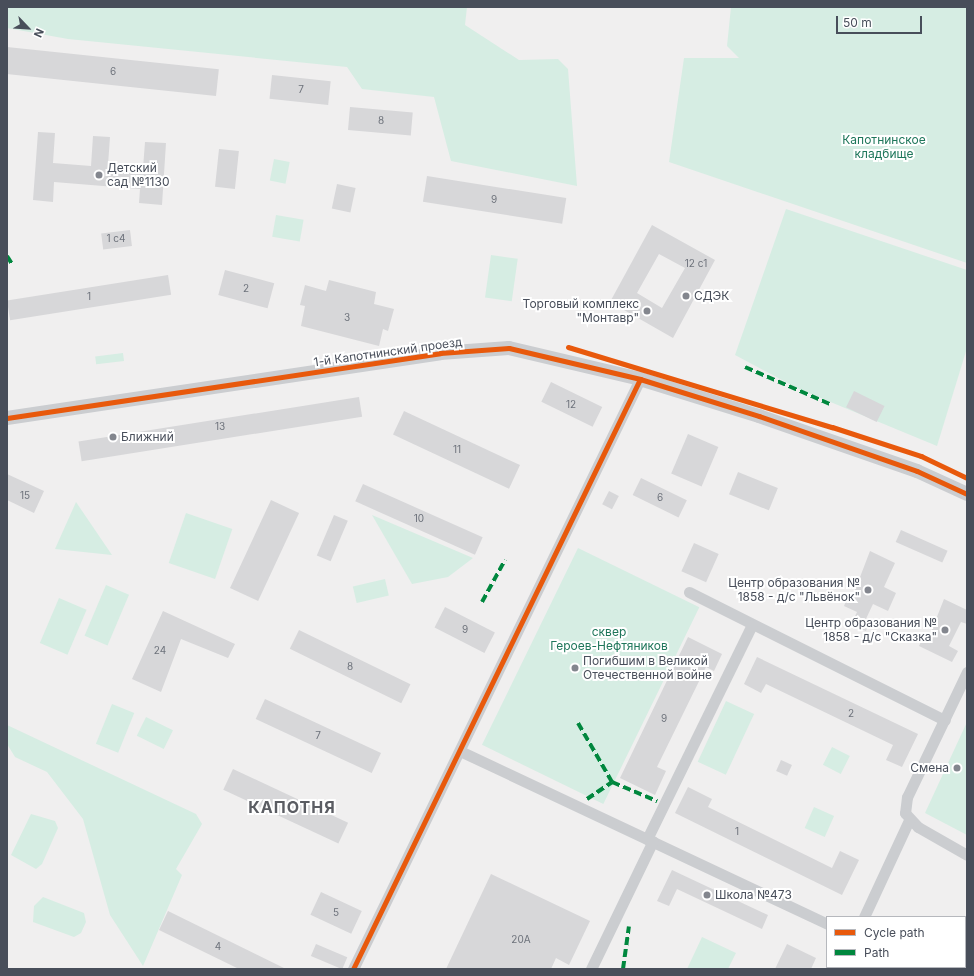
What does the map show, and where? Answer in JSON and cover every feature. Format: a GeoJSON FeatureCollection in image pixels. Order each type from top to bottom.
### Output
{"type":"FeatureCollection","features":[{"type":"Feature","properties":{"kind":"street","name":"1-й Капотнинский проезд"},"geometry":{"type":"LineString","coordinates":[[7,418],[493,348],[522,350],[640,379],[917,471],[967,494]]}},
{"type":"Feature","properties":{"kind":"street"},"geometry":{"type":"LineString","coordinates":[[353,969],[640,379]]}},
{"type":"Feature","properties":{"kind":"street"},"geometry":{"type":"LineString","coordinates":[[689,592],[752,625],[945,720]]}},
{"type":"Feature","properties":{"kind":"street"},"geometry":{"type":"LineString","coordinates":[[591,969],[650,840],[752,625]]}},
{"type":"Feature","properties":{"kind":"street"},"geometry":{"type":"LineString","coordinates":[[967,672],[907,797],[905,813],[909,820],[967,854]]}},
{"type":"Feature","properties":{"kind":"street"},"geometry":{"type":"LineString","coordinates":[[460,751],[826,924]]}},
{"type":"Feature","properties":{"kind":"street"},"geometry":{"type":"LineString","coordinates":[[864,916],[909,820]]}},
{"type":"Feature","properties":{"kind":"green space"},"geometry":{"type":"Polygon","coordinates":[[[7,7],[467,7],[465,25],[519,60],[558,59],[568,69],[577,186],[451,161],[434,97],[362,89],[347,67],[68,39],[7,28],[7,7]]]}},
{"type":"Feature","properties":{"kind":"green space","name":"Капотнинское кладбище"},"geometry":{"type":"Polygon","coordinates":[[[731,7],[967,7],[967,263],[669,162],[684,58],[739,58],[727,46],[731,7]]]}},
{"type":"Feature","properties":{"kind":"green space"},"geometry":{"type":"Polygon","coordinates":[[[274,159],[290,162],[286,184],[270,181],[274,159]]]}},
{"type":"Feature","properties":{"kind":"green space"},"geometry":{"type":"Polygon","coordinates":[[[786,209],[967,270],[967,348],[937,446],[799,389],[735,355],[786,209]]]}},
{"type":"Feature","properties":{"kind":"green space"},"geometry":{"type":"Polygon","coordinates":[[[276,215],[304,220],[300,242],[272,237],[276,215]]]}},
{"type":"Feature","properties":{"kind":"green space"},"geometry":{"type":"Polygon","coordinates":[[[491,255],[518,259],[512,301],[485,298],[491,255]]]}},
{"type":"Feature","properties":{"kind":"green space"},"geometry":{"type":"Polygon","coordinates":[[[123,353],[124,361],[96,364],[95,356],[123,353]]]}},
{"type":"Feature","properties":{"kind":"green space"},"geometry":{"type":"Polygon","coordinates":[[[76,502],[112,555],[55,549],[76,502]]]}},
{"type":"Feature","properties":{"kind":"green space"},"geometry":{"type":"Polygon","coordinates":[[[186,513],[232,529],[215,579],[169,563],[186,513]]]}},
{"type":"Feature","properties":{"kind":"green space"},"geometry":{"type":"Polygon","coordinates":[[[372,515],[473,558],[448,577],[412,584],[372,515]]]}},
{"type":"Feature","properties":{"kind":"green space","name":"сквер Героев-Нефтяников"},"geometry":{"type":"Polygon","coordinates":[[[578,548],[699,607],[603,804],[482,745],[578,548]]]}},
{"type":"Feature","properties":{"kind":"green space"},"geometry":{"type":"Polygon","coordinates":[[[385,579],[389,596],[357,603],[353,586],[385,579]]]}},
{"type":"Feature","properties":{"kind":"green space"},"geometry":{"type":"Polygon","coordinates":[[[106,585],[129,595],[108,645],[85,636],[106,585]]]}},
{"type":"Feature","properties":{"kind":"green space"},"geometry":{"type":"Polygon","coordinates":[[[59,598],[87,610],[67,655],[40,643],[59,598]]]}},
{"type":"Feature","properties":{"kind":"green space"},"geometry":{"type":"Polygon","coordinates":[[[726,701],[754,714],[726,775],[698,762],[726,701]]]}},
{"type":"Feature","properties":{"kind":"green space"},"geometry":{"type":"Polygon","coordinates":[[[112,704],[134,713],[118,753],[96,744],[112,704]]]}},
{"type":"Feature","properties":{"kind":"green space"},"geometry":{"type":"Polygon","coordinates":[[[146,717],[173,730],[164,749],[137,736],[146,717]]]}},
{"type":"Feature","properties":{"kind":"green space","name":"Смена"},"geometry":{"type":"Polygon","coordinates":[[[967,722],[967,835],[925,813],[967,722]]]}},
{"type":"Feature","properties":{"kind":"green space"},"geometry":{"type":"Polygon","coordinates":[[[7,725],[196,814],[202,824],[176,869],[182,875],[143,966],[110,915],[83,819],[47,772],[15,757],[7,744],[7,725]]]}},
{"type":"Feature","properties":{"kind":"green space"},"geometry":{"type":"Polygon","coordinates":[[[832,747],[850,756],[841,774],[823,765],[832,747]]]}},
{"type":"Feature","properties":{"kind":"green space"},"geometry":{"type":"Polygon","coordinates":[[[814,807],[834,816],[825,837],[805,828],[814,807]]]}},
{"type":"Feature","properties":{"kind":"green space"},"geometry":{"type":"Polygon","coordinates":[[[31,814],[55,821],[58,828],[42,864],[36,869],[11,855],[31,814]]]}},
{"type":"Feature","properties":{"kind":"green space"},"geometry":{"type":"Polygon","coordinates":[[[43,897],[84,913],[86,922],[81,933],[74,937],[33,922],[34,906],[43,897]]]}},
{"type":"Feature","properties":{"kind":"green space"},"geometry":{"type":"Polygon","coordinates":[[[702,937],[736,953],[728,969],[687,969],[702,937]]]}},
{"type":"Feature","properties":{"kind":"building"},"geometry":{"type":"Polygon","coordinates":[[[7,47],[219,69],[216,96],[7,74],[7,47]]]}},
{"type":"Feature","properties":{"kind":"building"},"geometry":{"type":"Polygon","coordinates":[[[272,75],[331,81],[328,105],[269,99],[272,75]]]}},
{"type":"Feature","properties":{"kind":"building"},"geometry":{"type":"Polygon","coordinates":[[[350,107],[413,112],[411,135],[348,130],[350,107]]]}},
{"type":"Feature","properties":{"kind":"building","name":"Детский сад №1130"},"geometry":{"type":"Polygon","coordinates":[[[38,132],[55,133],[53,163],[91,166],[93,136],[110,137],[108,165],[143,168],[145,142],[166,143],[162,205],[139,203],[140,189],[54,182],[53,202],[33,200],[38,132]]]}},
{"type":"Feature","properties":{"kind":"building"},"geometry":{"type":"Polygon","coordinates":[[[219,149],[239,151],[235,189],[215,187],[219,149]]]}},
{"type":"Feature","properties":{"kind":"building"},"geometry":{"type":"Polygon","coordinates":[[[427,176],[566,198],[562,224],[423,202],[427,176]]]}},
{"type":"Feature","properties":{"kind":"building"},"geometry":{"type":"Polygon","coordinates":[[[337,184],[356,188],[350,212],[332,208],[337,184]]]}},
{"type":"Feature","properties":{"kind":"building"},"geometry":{"type":"Polygon","coordinates":[[[652,225],[715,260],[673,338],[610,302],[652,225]],[[659,254],[637,293],[662,308],[685,268],[659,254]]]}},
{"type":"Feature","properties":{"kind":"building"},"geometry":{"type":"Polygon","coordinates":[[[130,230],[132,246],[103,249],[101,234],[130,230]]]}},
{"type":"Feature","properties":{"kind":"building"},"geometry":{"type":"Polygon","coordinates":[[[225,270],[274,283],[268,308],[218,295],[225,270]]]}},
{"type":"Feature","properties":{"kind":"building"},"geometry":{"type":"Polygon","coordinates":[[[168,275],[171,295],[10,320],[7,300],[168,275]]]}},
{"type":"Feature","properties":{"kind":"building"},"geometry":{"type":"Polygon","coordinates":[[[329,280],[376,292],[374,304],[394,309],[388,331],[383,329],[379,346],[301,326],[305,306],[300,305],[305,285],[326,291],[329,280]]]}},
{"type":"Feature","properties":{"kind":"building"},"geometry":{"type":"Polygon","coordinates":[[[551,382],[602,407],[593,427],[541,402],[551,382]]]}},
{"type":"Feature","properties":{"kind":"building"},"geometry":{"type":"Polygon","coordinates":[[[854,391],[885,406],[877,422],[846,407],[854,391]]]}},
{"type":"Feature","properties":{"kind":"building"},"geometry":{"type":"Polygon","coordinates":[[[359,397],[362,417],[82,461],[78,441],[359,397]]]}},
{"type":"Feature","properties":{"kind":"building"},"geometry":{"type":"Polygon","coordinates":[[[404,411],[520,465],[509,489],[393,435],[404,411]]]}},
{"type":"Feature","properties":{"kind":"building"},"geometry":{"type":"Polygon","coordinates":[[[688,434],[718,447],[702,486],[671,474],[688,434]]]}},
{"type":"Feature","properties":{"kind":"building"},"geometry":{"type":"Polygon","coordinates":[[[738,472],[778,488],[769,510],[729,494],[738,472]]]}},
{"type":"Feature","properties":{"kind":"building"},"geometry":{"type":"Polygon","coordinates":[[[7,474],[44,491],[34,513],[7,500],[7,474]]]}},
{"type":"Feature","properties":{"kind":"building"},"geometry":{"type":"Polygon","coordinates":[[[641,478],[687,500],[679,517],[633,495],[641,478]]]}},
{"type":"Feature","properties":{"kind":"building"},"geometry":{"type":"Polygon","coordinates":[[[363,484],[483,537],[475,555],[355,501],[363,484]]]}},
{"type":"Feature","properties":{"kind":"building"},"geometry":{"type":"Polygon","coordinates":[[[609,491],[619,496],[612,509],[602,504],[609,491]]]}},
{"type":"Feature","properties":{"kind":"building"},"geometry":{"type":"Polygon","coordinates":[[[271,500],[299,513],[258,601],[230,588],[271,500]]]}},
{"type":"Feature","properties":{"kind":"building"},"geometry":{"type":"Polygon","coordinates":[[[334,515],[348,521],[331,561],[317,556],[334,515]]]}},
{"type":"Feature","properties":{"kind":"building"},"geometry":{"type":"Polygon","coordinates":[[[901,530],[948,551],[942,563],[896,542],[901,530]]]}},
{"type":"Feature","properties":{"kind":"building"},"geometry":{"type":"Polygon","coordinates":[[[694,543],[719,554],[706,582],[681,571],[694,543]]]}},
{"type":"Feature","properties":{"kind":"building","name":"Центр образования № 1858 - д/с \"Львёнок\""},"geometry":{"type":"Polygon","coordinates":[[[870,551],[895,563],[884,587],[896,593],[888,611],[873,604],[865,621],[869,623],[866,631],[851,625],[857,612],[844,606],[848,596],[852,598],[870,551]]]}},
{"type":"Feature","properties":{"kind":"building","name":"Центр образования № 1858 - д/с \"Сказка\""},"geometry":{"type":"Polygon","coordinates":[[[944,599],[967,610],[967,624],[961,622],[949,646],[958,651],[952,662],[919,646],[924,635],[929,637],[944,599]]]}},
{"type":"Feature","properties":{"kind":"building"},"geometry":{"type":"Polygon","coordinates":[[[445,607],[495,632],[484,653],[435,627],[445,607]]]}},
{"type":"Feature","properties":{"kind":"building"},"geometry":{"type":"Polygon","coordinates":[[[163,611],[235,644],[228,658],[181,639],[161,692],[132,679],[163,611]]]}},
{"type":"Feature","properties":{"kind":"building"},"geometry":{"type":"Polygon","coordinates":[[[299,630],[410,684],[401,703],[290,649],[299,630]]]}},
{"type":"Feature","properties":{"kind":"building"},"geometry":{"type":"Polygon","coordinates":[[[688,637],[722,654],[714,671],[706,667],[657,767],[666,771],[655,795],[620,778],[688,637]]]}},
{"type":"Feature","properties":{"kind":"building"},"geometry":{"type":"Polygon","coordinates":[[[757,657],[918,734],[902,767],[886,760],[893,745],[766,684],[761,693],[744,684],[757,657]]]}},
{"type":"Feature","properties":{"kind":"building"},"geometry":{"type":"Polygon","coordinates":[[[265,699],[381,753],[372,773],[256,719],[265,699]]]}},
{"type":"Feature","properties":{"kind":"building"},"geometry":{"type":"Polygon","coordinates":[[[781,760],[792,765],[787,776],[776,771],[781,760]]]}},
{"type":"Feature","properties":{"kind":"building"},"geometry":{"type":"Polygon","coordinates":[[[233,769],[348,823],[338,844],[223,790],[233,769]]]}},
{"type":"Feature","properties":{"kind":"building"},"geometry":{"type":"Polygon","coordinates":[[[688,787],[712,799],[708,807],[832,868],[840,851],[859,860],[842,895],[675,813],[688,787]]]}},
{"type":"Feature","properties":{"kind":"building","name":"Школа №473"},"geometry":{"type":"Polygon","coordinates":[[[672,870],[768,915],[762,929],[677,889],[669,906],[657,901],[672,870]]]}},
{"type":"Feature","properties":{"kind":"building"},"geometry":{"type":"Polygon","coordinates":[[[491,874],[590,921],[569,965],[556,958],[551,969],[446,969],[491,874]]]}},
{"type":"Feature","properties":{"kind":"building"},"geometry":{"type":"Polygon","coordinates":[[[321,892],[362,911],[351,934],[310,915],[321,892]]]}},
{"type":"Feature","properties":{"kind":"building"},"geometry":{"type":"Polygon","coordinates":[[[168,911],[286,969],[239,969],[159,930],[168,911]]]}},
{"type":"Feature","properties":{"kind":"building"},"geometry":{"type":"Polygon","coordinates":[[[316,944],[347,957],[342,969],[311,956],[316,944]]]}},
{"type":"Feature","properties":{"kind":"building"},"geometry":{"type":"Polygon","coordinates":[[[787,944],[816,958],[811,969],[775,969],[787,944]]]}},
{"type":"Feature","properties":{"kind":"marked path"},"geometry":{"type":"LineString","coordinates":[[7,256],[12,264]]}},
{"type":"Feature","properties":{"kind":"marked path"},"geometry":{"type":"LineString","coordinates":[[745,367],[832,405]]}},
{"type":"Feature","properties":{"kind":"marked path"},"geometry":{"type":"LineString","coordinates":[[482,602],[505,560]]}},
{"type":"Feature","properties":{"kind":"marked path"},"geometry":{"type":"LineString","coordinates":[[578,723],[612,782],[657,801]]}},
{"type":"Feature","properties":{"kind":"marked path"},"geometry":{"type":"LineString","coordinates":[[587,799],[612,782]]}},
{"type":"Feature","properties":{"kind":"marked path"},"geometry":{"type":"LineString","coordinates":[[623,969],[629,926]]}},
{"type":"Feature","properties":{"kind":"cycle path"},"geometry":{"type":"LineString","coordinates":[[568,347],[832,427],[921,456],[967,478]]}},
{"type":"Feature","properties":{"kind":"cycle path"},"geometry":{"type":"LineString","coordinates":[[7,418],[440,353],[509,348],[640,379],[759,416],[917,471],[967,494]]}},
{"type":"Feature","properties":{"kind":"cycle path"},"geometry":{"type":"LineString","coordinates":[[353,969],[640,379]]}},
{"type":"Feature","properties":{"kind":"place","name":"Детский сад №1130"},"geometry":{"type":"Point","coordinates":[99,175]}},
{"type":"Feature","properties":{"kind":"place","name":"СДЭК"},"geometry":{"type":"Point","coordinates":[686,296]}},
{"type":"Feature","properties":{"kind":"place","name":"Торговый комплекс \"Монтавр\""},"geometry":{"type":"Point","coordinates":[647,311]}},
{"type":"Feature","properties":{"kind":"place","name":"Ближний"},"geometry":{"type":"Point","coordinates":[113,437]}},
{"type":"Feature","properties":{"kind":"place","name":"Центр образования № 1858 - д/с \"Львёнок\""},"geometry":{"type":"Point","coordinates":[868,590]}},
{"type":"Feature","properties":{"kind":"place","name":"Центр образования № 1858 - д/с \"Сказка\""},"geometry":{"type":"Point","coordinates":[945,630]}},
{"type":"Feature","properties":{"kind":"place","name":"Погибшим в Великой Отечественной войне"},"geometry":{"type":"Point","coordinates":[575,668]}},
{"type":"Feature","properties":{"kind":"place","name":"Смена"},"geometry":{"type":"Point","coordinates":[957,768]}},
{"type":"Feature","properties":{"kind":"place","name":"Школа №473"},"geometry":{"type":"Point","coordinates":[707,895]}},
{"type":"Feature","properties":{"kind":"district","name":"КАПОТНЯ"},"geometry":{"type":"Point","coordinates":[292,807]}}]}
